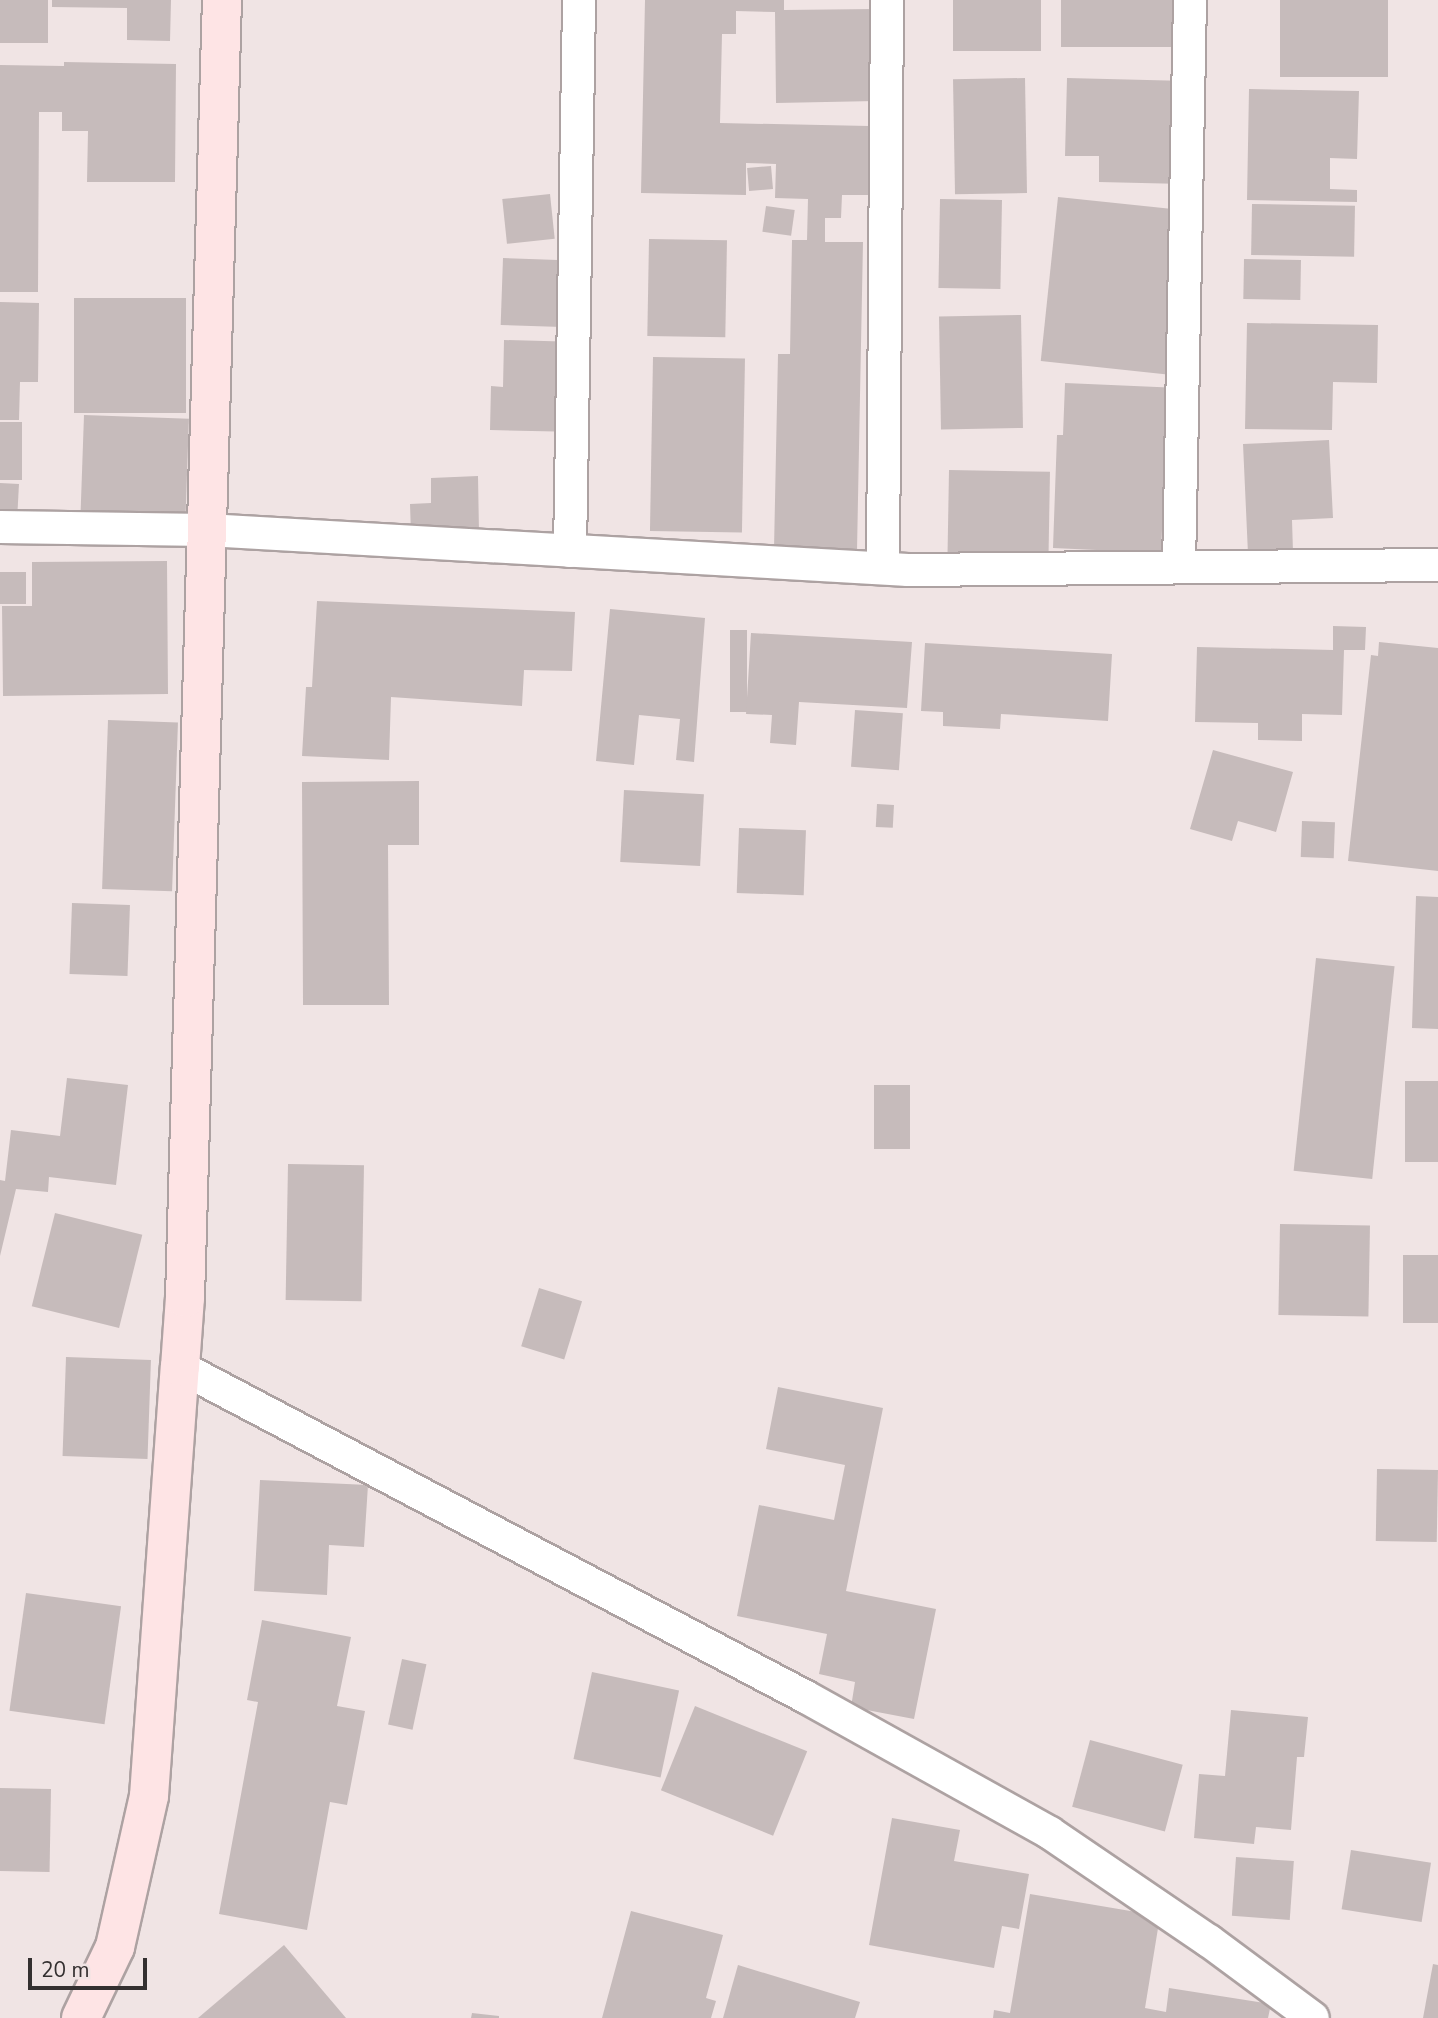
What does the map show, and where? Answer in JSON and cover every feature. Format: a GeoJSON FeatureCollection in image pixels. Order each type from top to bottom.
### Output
{"type":"FeatureCollection","features":[{"type":"Feature","properties":{"kind":"main road"},"geometry":{"type":"LineString","coordinates":[[81,2018],[115,1947],[149,1796],[185,1298],[222,0]]}},
{"type":"Feature","properties":{"kind":"street"},"geometry":{"type":"LineString","coordinates":[[570,551],[579,0]]}},
{"type":"Feature","properties":{"kind":"street"},"geometry":{"type":"LineString","coordinates":[[883,568],[887,0]]}},
{"type":"Feature","properties":{"kind":"street"},"geometry":{"type":"LineString","coordinates":[[1179,567],[1190,0]]}},
{"type":"Feature","properties":{"kind":"street"},"geometry":{"type":"LineString","coordinates":[[0,527],[207,530],[883,568],[1438,565]]}},
{"type":"Feature","properties":{"kind":"street"},"geometry":{"type":"LineString","coordinates":[[180,1367],[806,1697],[1050,1833],[1209,1941],[1313,2018]]}},
{"type":"Feature","properties":{"kind":"building"},"geometry":{"type":"Polygon","coordinates":[[[0,0],[48,0],[48,43],[0,43],[0,0]]]}},
{"type":"Feature","properties":{"kind":"building"},"geometry":{"type":"Polygon","coordinates":[[[52,0],[171,0],[170,41],[127,40],[127,8],[52,7],[52,0]]]}},
{"type":"Feature","properties":{"kind":"building"},"geometry":{"type":"Polygon","coordinates":[[[645,0],[784,0],[784,10],[874,9],[876,101],[776,103],[775,12],[736,11],[736,34],[722,34],[720,123],[869,126],[868,195],[842,195],[841,218],[825,218],[825,242],[863,242],[857,551],[774,549],[778,354],[790,354],[792,240],[807,240],[808,199],[775,198],[776,164],[746,163],[746,195],[641,193],[645,0]]]}},
{"type":"Feature","properties":{"kind":"building"},"geometry":{"type":"Polygon","coordinates":[[[953,0],[1041,0],[1041,51],[953,51],[953,0]]]}},
{"type":"Feature","properties":{"kind":"building"},"geometry":{"type":"Polygon","coordinates":[[[1061,0],[1191,0],[1191,47],[1061,47],[1061,0]]]}},
{"type":"Feature","properties":{"kind":"building"},"geometry":{"type":"Polygon","coordinates":[[[1280,0],[1388,0],[1388,77],[1280,77],[1280,0]]]}},
{"type":"Feature","properties":{"kind":"building"},"geometry":{"type":"Polygon","coordinates":[[[64,62],[176,64],[175,182],[87,182],[88,131],[62,131],[62,112],[39,112],[38,292],[0,292],[0,65],[64,66],[64,62]]]}},
{"type":"Feature","properties":{"kind":"building"},"geometry":{"type":"Polygon","coordinates":[[[1025,78],[1027,193],[955,194],[953,79],[1025,78]]]}},
{"type":"Feature","properties":{"kind":"building"},"geometry":{"type":"Polygon","coordinates":[[[1067,78],[1187,81],[1184,184],[1099,182],[1099,156],[1065,156],[1067,78]]]}},
{"type":"Feature","properties":{"kind":"building"},"geometry":{"type":"Polygon","coordinates":[[[1249,89],[1359,91],[1357,159],[1330,158],[1330,189],[1357,190],[1357,202],[1247,200],[1249,89]]]}},
{"type":"Feature","properties":{"kind":"building"},"geometry":{"type":"Polygon","coordinates":[[[771,166],[773,189],[749,191],[747,168],[771,166]]]}},
{"type":"Feature","properties":{"kind":"building"},"geometry":{"type":"Polygon","coordinates":[[[550,194],[555,239],[507,244],[502,199],[550,194]]]}},
{"type":"Feature","properties":{"kind":"building"},"geometry":{"type":"Polygon","coordinates":[[[1058,197],[1189,211],[1172,375],[1041,361],[1058,197]]]}},
{"type":"Feature","properties":{"kind":"building"},"geometry":{"type":"Polygon","coordinates":[[[940,199],[1002,200],[1000,289],[938,288],[940,199]]]}},
{"type":"Feature","properties":{"kind":"building"},"geometry":{"type":"Polygon","coordinates":[[[1252,204],[1355,206],[1354,257],[1251,255],[1252,204]]]}},
{"type":"Feature","properties":{"kind":"building"},"geometry":{"type":"Polygon","coordinates":[[[766,206],[795,210],[791,236],[762,232],[766,206]]]}},
{"type":"Feature","properties":{"kind":"building"},"geometry":{"type":"Polygon","coordinates":[[[649,239],[727,240],[725,337],[647,336],[649,239]]]}},
{"type":"Feature","properties":{"kind":"building"},"geometry":{"type":"Polygon","coordinates":[[[503,258],[572,260],[570,327],[501,325],[503,258]]]}},
{"type":"Feature","properties":{"kind":"building"},"geometry":{"type":"Polygon","coordinates":[[[1244,259],[1301,260],[1300,300],[1243,299],[1244,259]]]}},
{"type":"Feature","properties":{"kind":"building"},"geometry":{"type":"Polygon","coordinates":[[[74,298],[186,298],[186,413],[74,413],[74,298]]]}},
{"type":"Feature","properties":{"kind":"building"},"geometry":{"type":"Polygon","coordinates":[[[0,302],[39,303],[38,382],[20,382],[19,420],[0,420],[0,302]]]}},
{"type":"Feature","properties":{"kind":"building"},"geometry":{"type":"Polygon","coordinates":[[[1021,315],[1023,428],[941,429],[939,316],[1021,315]]]}},
{"type":"Feature","properties":{"kind":"building"},"geometry":{"type":"Polygon","coordinates":[[[1247,323],[1378,325],[1377,383],[1333,382],[1332,430],[1245,429],[1247,323]]]}},
{"type":"Feature","properties":{"kind":"building"},"geometry":{"type":"Polygon","coordinates":[[[504,340],[580,342],[579,432],[490,430],[491,386],[503,387],[504,340]]]}},
{"type":"Feature","properties":{"kind":"building"},"geometry":{"type":"Polygon","coordinates":[[[653,357],[745,359],[742,533],[650,531],[653,357]]]}},
{"type":"Feature","properties":{"kind":"building"},"geometry":{"type":"Polygon","coordinates":[[[1065,383],[1180,388],[1178,436],[1166,436],[1161,553],[1053,548],[1057,435],[1063,435],[1065,383]]]}},
{"type":"Feature","properties":{"kind":"building"},"geometry":{"type":"Polygon","coordinates":[[[84,415],[189,419],[185,533],[80,529],[84,415]]]}},
{"type":"Feature","properties":{"kind":"building"},"geometry":{"type":"Polygon","coordinates":[[[0,422],[22,422],[22,480],[0,480],[0,422]]]}},
{"type":"Feature","properties":{"kind":"building"},"geometry":{"type":"Polygon","coordinates":[[[1329,440],[1333,518],[1292,520],[1293,552],[1248,554],[1243,444],[1329,440]]]}},
{"type":"Feature","properties":{"kind":"building"},"geometry":{"type":"Polygon","coordinates":[[[949,470],[1050,472],[1049,554],[948,552],[949,470]]]}},
{"type":"Feature","properties":{"kind":"building"},"geometry":{"type":"Polygon","coordinates":[[[478,476],[479,532],[411,534],[410,504],[431,503],[431,478],[478,476]]]}},
{"type":"Feature","properties":{"kind":"building"},"geometry":{"type":"Polygon","coordinates":[[[0,483],[19,484],[17,519],[0,518],[0,483]]]}},
{"type":"Feature","properties":{"kind":"building"},"geometry":{"type":"Polygon","coordinates":[[[167,561],[168,694],[3,696],[2,606],[32,606],[32,562],[167,561]]]}},
{"type":"Feature","properties":{"kind":"building"},"geometry":{"type":"Polygon","coordinates":[[[0,572],[26,572],[26,604],[0,604],[0,572]]]}},
{"type":"Feature","properties":{"kind":"building"},"geometry":{"type":"Polygon","coordinates":[[[317,601],[575,612],[572,671],[524,670],[522,706],[391,697],[389,760],[302,756],[306,687],[312,687],[317,601]]]}},
{"type":"Feature","properties":{"kind":"building"},"geometry":{"type":"Polygon","coordinates":[[[610,609],[705,618],[694,762],[676,760],[680,719],[639,715],[634,765],[596,761],[610,609]]]}},
{"type":"Feature","properties":{"kind":"building"},"geometry":{"type":"Polygon","coordinates":[[[1333,626],[1366,627],[1365,650],[1344,650],[1342,715],[1302,714],[1302,741],[1258,740],[1258,723],[1195,722],[1197,647],[1333,650],[1333,626]]]}},
{"type":"Feature","properties":{"kind":"building"},"geometry":{"type":"Polygon","coordinates":[[[730,630],[747,630],[747,712],[730,712],[730,630]]]}},
{"type":"Feature","properties":{"kind":"building"},"geometry":{"type":"Polygon","coordinates":[[[751,633],[912,642],[907,708],[799,702],[796,745],[770,743],[772,715],[746,714],[751,633]]]}},
{"type":"Feature","properties":{"kind":"building"},"geometry":{"type":"Polygon","coordinates":[[[1379,642],[1438,648],[1438,871],[1348,861],[1371,655],[1378,656],[1379,642]]]}},
{"type":"Feature","properties":{"kind":"building"},"geometry":{"type":"Polygon","coordinates":[[[925,643],[1112,654],[1108,721],[1001,714],[1000,729],[943,726],[943,712],[921,711],[925,643]]]}},
{"type":"Feature","properties":{"kind":"building"},"geometry":{"type":"Polygon","coordinates":[[[855,710],[903,713],[899,770],[851,767],[855,710]]]}},
{"type":"Feature","properties":{"kind":"building"},"geometry":{"type":"Polygon","coordinates":[[[108,720],[178,722],[172,891],[102,889],[108,720]]]}},
{"type":"Feature","properties":{"kind":"building"},"geometry":{"type":"Polygon","coordinates":[[[1213,750],[1293,772],[1276,832],[1238,821],[1232,841],[1190,829],[1213,750]]]}},
{"type":"Feature","properties":{"kind":"building"},"geometry":{"type":"Polygon","coordinates":[[[419,781],[419,845],[388,845],[389,1005],[303,1005],[302,782],[419,781]]]}},
{"type":"Feature","properties":{"kind":"building"},"geometry":{"type":"Polygon","coordinates":[[[624,790],[704,794],[700,866],[620,862],[624,790]]]}},
{"type":"Feature","properties":{"kind":"building"},"geometry":{"type":"Polygon","coordinates":[[[877,804],[894,805],[893,828],[876,827],[877,804]]]}},
{"type":"Feature","properties":{"kind":"building"},"geometry":{"type":"Polygon","coordinates":[[[1302,821],[1335,822],[1334,858],[1301,857],[1302,821]]]}},
{"type":"Feature","properties":{"kind":"building"},"geometry":{"type":"Polygon","coordinates":[[[739,828],[806,830],[804,895],[737,893],[739,828]]]}},
{"type":"Feature","properties":{"kind":"building"},"geometry":{"type":"Polygon","coordinates":[[[1416,896],[1438,897],[1438,1029],[1412,1028],[1416,896]]]}},
{"type":"Feature","properties":{"kind":"building"},"geometry":{"type":"Polygon","coordinates":[[[72,903],[130,905],[127,976],[70,974],[72,903]]]}},
{"type":"Feature","properties":{"kind":"building"},"geometry":{"type":"Polygon","coordinates":[[[1316,958],[1395,966],[1372,1179],[1294,1171],[1316,958]]]}},
{"type":"Feature","properties":{"kind":"building"},"geometry":{"type":"Polygon","coordinates":[[[67,1078],[128,1085],[116,1185],[49,1177],[48,1192],[16,1189],[0,1256],[0,1180],[5,1181],[11,1130],[60,1136],[67,1078]]]}},
{"type":"Feature","properties":{"kind":"building"},"geometry":{"type":"Polygon","coordinates":[[[1405,1081],[1438,1081],[1438,1162],[1405,1162],[1405,1081]]]}},
{"type":"Feature","properties":{"kind":"building"},"geometry":{"type":"Polygon","coordinates":[[[874,1085],[910,1085],[910,1149],[874,1149],[874,1085]]]}},
{"type":"Feature","properties":{"kind":"building"},"geometry":{"type":"Polygon","coordinates":[[[288,1164],[364,1165],[362,1301],[286,1300],[288,1164]]]}},
{"type":"Feature","properties":{"kind":"building"},"geometry":{"type":"Polygon","coordinates":[[[55,1213],[142,1235],[119,1328],[32,1306],[55,1213]]]}},
{"type":"Feature","properties":{"kind":"building"},"geometry":{"type":"Polygon","coordinates":[[[1280,1224],[1370,1226],[1368,1317],[1278,1315],[1280,1224]]]}},
{"type":"Feature","properties":{"kind":"building"},"geometry":{"type":"Polygon","coordinates":[[[1403,1255],[1438,1255],[1438,1323],[1403,1323],[1403,1255]]]}},
{"type":"Feature","properties":{"kind":"building"},"geometry":{"type":"Polygon","coordinates":[[[539,1288],[582,1301],[564,1359],[521,1346],[539,1288]]]}},
{"type":"Feature","properties":{"kind":"building"},"geometry":{"type":"Polygon","coordinates":[[[66,1357],[151,1360],[147,1459],[63,1456],[66,1357]]]}},
{"type":"Feature","properties":{"kind":"building"},"geometry":{"type":"Polygon","coordinates":[[[778,1387],[883,1408],[846,1591],[936,1609],[914,1719],[851,1707],[855,1682],[819,1674],[827,1634],[737,1616],[759,1505],[834,1520],[845,1465],[766,1449],[778,1387]]]}},
{"type":"Feature","properties":{"kind":"building"},"geometry":{"type":"Polygon","coordinates":[[[1377,1469],[1438,1470],[1437,1542],[1376,1541],[1377,1469]]]}},
{"type":"Feature","properties":{"kind":"building"},"geometry":{"type":"Polygon","coordinates":[[[260,1480],[368,1485],[364,1547],[329,1545],[327,1595],[254,1591],[260,1480]]]}},
{"type":"Feature","properties":{"kind":"building"},"geometry":{"type":"Polygon","coordinates":[[[26,1593],[121,1606],[105,1724],[9,1711],[26,1593]]]}},
{"type":"Feature","properties":{"kind":"building"},"geometry":{"type":"Polygon","coordinates":[[[262,1620],[351,1637],[337,1706],[365,1711],[347,1805],[330,1802],[307,1930],[219,1914],[258,1702],[247,1700],[262,1620]]]}},
{"type":"Feature","properties":{"kind":"building"},"geometry":{"type":"Polygon","coordinates":[[[402,1659],[426,1664],[413,1730],[388,1725],[402,1659]]]}},
{"type":"Feature","properties":{"kind":"building"},"geometry":{"type":"Polygon","coordinates":[[[592,1672],[679,1691],[661,1778],[573,1759],[592,1672]]]}},
{"type":"Feature","properties":{"kind":"building"},"geometry":{"type":"Polygon","coordinates":[[[695,1706],[807,1751],[773,1836],[661,1790],[695,1706]]]}},
{"type":"Feature","properties":{"kind":"building"},"geometry":{"type":"Polygon","coordinates":[[[1231,1710],[1308,1717],[1304,1757],[1297,1757],[1291,1830],[1256,1827],[1254,1844],[1194,1838],[1199,1774],[1225,1776],[1231,1710]]]}},
{"type":"Feature","properties":{"kind":"building"},"geometry":{"type":"Polygon","coordinates":[[[1090,1740],[1183,1765],[1165,1831],[1072,1807],[1090,1740]]]}},
{"type":"Feature","properties":{"kind":"building"},"geometry":{"type":"Polygon","coordinates":[[[0,1788],[51,1789],[50,1872],[0,1871],[0,1788]]]}},
{"type":"Feature","properties":{"kind":"building"},"geometry":{"type":"Polygon","coordinates":[[[892,1818],[960,1830],[954,1861],[1029,1874],[1019,1929],[1002,1926],[994,1968],[869,1945],[892,1818]]]}},
{"type":"Feature","properties":{"kind":"building"},"geometry":{"type":"Polygon","coordinates":[[[1351,1850],[1431,1863],[1422,1922],[1342,1909],[1351,1850]]]}},
{"type":"Feature","properties":{"kind":"building"},"geometry":{"type":"Polygon","coordinates":[[[1236,1857],[1294,1861],[1290,1920],[1232,1916],[1236,1857]]]}},
{"type":"Feature","properties":{"kind":"building"},"geometry":{"type":"Polygon","coordinates":[[[1030,1894],[1160,1916],[1145,2008],[1166,2012],[1169,1988],[1271,2004],[1268,2018],[993,2018],[994,2010],[1010,2013],[1030,1894]]]}},
{"type":"Feature","properties":{"kind":"building"},"geometry":{"type":"Polygon","coordinates":[[[631,1911],[723,1935],[706,1998],[716,2001],[711,2018],[602,2018],[631,1911]]]}},
{"type":"Feature","properties":{"kind":"building"},"geometry":{"type":"Polygon","coordinates":[[[284,1945],[346,2018],[198,2018],[284,1945]]]}},
{"type":"Feature","properties":{"kind":"building"},"geometry":{"type":"Polygon","coordinates":[[[1433,1964],[1438,1965],[1438,2018],[1423,2018],[1433,1964]]]}},
{"type":"Feature","properties":{"kind":"building"},"geometry":{"type":"Polygon","coordinates":[[[738,1965],[860,2002],[855,2018],[723,2018],[738,1965]]]}},
{"type":"Feature","properties":{"kind":"building"},"geometry":{"type":"Polygon","coordinates":[[[472,2013],[499,2016],[499,2018],[471,2018],[472,2013]]]}}]}
